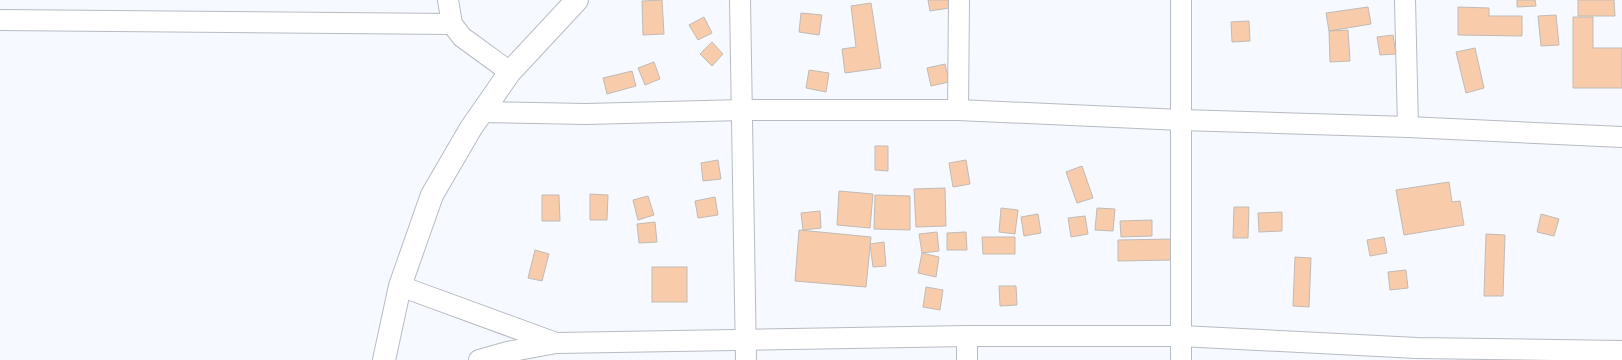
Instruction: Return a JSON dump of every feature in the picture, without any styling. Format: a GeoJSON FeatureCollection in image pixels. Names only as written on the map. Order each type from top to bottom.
{"type":"FeatureCollection","features":[{"type":"Feature","properties":{"kind":"main road"},"geometry":{"type":"LineString","coordinates":[[384,360],[400,286],[432,194],[482,112],[510,72],[577,0]]}},
{"type":"Feature","properties":{"kind":"street"},"geometry":{"type":"LineString","coordinates":[[448,0],[452,24],[462,37],[510,72]]}},
{"type":"Feature","properties":{"kind":"street"},"geometry":{"type":"LineString","coordinates":[[740,0],[747,338],[746,360]]}},
{"type":"Feature","properties":{"kind":"street"},"geometry":{"type":"LineString","coordinates":[[958,110],[959,0]]}},
{"type":"Feature","properties":{"kind":"street"},"geometry":{"type":"LineString","coordinates":[[1181,0],[1181,360]]}},
{"type":"Feature","properties":{"kind":"street"},"geometry":{"type":"LineString","coordinates":[[1405,0],[1408,127]]}},
{"type":"Feature","properties":{"kind":"street"},"geometry":{"type":"LineString","coordinates":[[0,20],[452,24]]}},
{"type":"Feature","properties":{"kind":"street"},"geometry":{"type":"LineString","coordinates":[[482,112],[586,114],[743,110],[958,110],[1181,120],[1408,127],[1622,137]]}},
{"type":"Feature","properties":{"kind":"street"},"geometry":{"type":"LineString","coordinates":[[400,286],[556,343]]}},
{"type":"Feature","properties":{"kind":"street"},"geometry":{"type":"LineString","coordinates":[[967,336],[967,360]]}},
{"type":"Feature","properties":{"kind":"street"},"geometry":{"type":"LineString","coordinates":[[479,360],[507,352],[556,343],[747,338],[967,336],[1181,336],[1417,354],[1622,351]]}},
{"type":"Feature","properties":{"kind":"building"},"geometry":{"type":"Polygon","coordinates":[[[662,0],[664,34],[643,35],[642,1],[662,0]]]}},
{"type":"Feature","properties":{"kind":"building"},"geometry":{"type":"Polygon","coordinates":[[[928,0],[948,0],[949,8],[930,11],[928,0]]]}},
{"type":"Feature","properties":{"kind":"building"},"geometry":{"type":"Polygon","coordinates":[[[1517,0],[1535,0],[1536,6],[1517,7],[1517,0]]]}},
{"type":"Feature","properties":{"kind":"building"},"geometry":{"type":"Polygon","coordinates":[[[1578,0],[1614,0],[1615,16],[1578,16],[1578,0]]]}},
{"type":"Feature","properties":{"kind":"building"},"geometry":{"type":"Polygon","coordinates":[[[871,3],[881,68],[845,73],[842,49],[856,47],[851,6],[871,3]]]}},
{"type":"Feature","properties":{"kind":"building"},"geometry":{"type":"Polygon","coordinates":[[[1368,7],[1371,24],[1329,31],[1326,13],[1368,7]]]}},
{"type":"Feature","properties":{"kind":"building"},"geometry":{"type":"Polygon","coordinates":[[[1458,7],[1489,8],[1489,16],[1522,16],[1522,36],[1458,35],[1458,7]]]}},
{"type":"Feature","properties":{"kind":"building"},"geometry":{"type":"Polygon","coordinates":[[[801,13],[822,15],[819,35],[799,32],[801,13]]]}},
{"type":"Feature","properties":{"kind":"building"},"geometry":{"type":"Polygon","coordinates":[[[1556,15],[1559,45],[1541,46],[1538,16],[1556,15]]]}},
{"type":"Feature","properties":{"kind":"building"},"geometry":{"type":"Polygon","coordinates":[[[704,17],[712,33],[698,40],[689,25],[704,17]]]}},
{"type":"Feature","properties":{"kind":"building"},"geometry":{"type":"Polygon","coordinates":[[[1573,17],[1593,17],[1593,48],[1622,48],[1622,88],[1573,88],[1573,17]]]}},
{"type":"Feature","properties":{"kind":"building"},"geometry":{"type":"Polygon","coordinates":[[[1249,21],[1250,41],[1232,42],[1231,22],[1249,21]]]}},
{"type":"Feature","properties":{"kind":"building"},"geometry":{"type":"Polygon","coordinates":[[[1348,30],[1350,61],[1330,62],[1329,31],[1348,30]]]}},
{"type":"Feature","properties":{"kind":"building"},"geometry":{"type":"Polygon","coordinates":[[[1393,35],[1396,54],[1380,55],[1377,37],[1393,35]]]}},
{"type":"Feature","properties":{"kind":"building"},"geometry":{"type":"Polygon","coordinates":[[[712,42],[723,54],[712,66],[700,54],[712,42]]]}},
{"type":"Feature","properties":{"kind":"building"},"geometry":{"type":"Polygon","coordinates":[[[1475,48],[1484,88],[1466,93],[1456,52],[1475,48]]]}},
{"type":"Feature","properties":{"kind":"building"},"geometry":{"type":"Polygon","coordinates":[[[654,62],[660,79],[645,85],[638,68],[654,62]]]}},
{"type":"Feature","properties":{"kind":"building"},"geometry":{"type":"Polygon","coordinates":[[[945,64],[949,82],[931,86],[927,68],[945,64]]]}},
{"type":"Feature","properties":{"kind":"building"},"geometry":{"type":"Polygon","coordinates":[[[809,70],[829,73],[826,92],[806,88],[809,70]]]}},
{"type":"Feature","properties":{"kind":"building"},"geometry":{"type":"Polygon","coordinates":[[[632,71],[636,86],[607,94],[603,78],[632,71]]]}},
{"type":"Feature","properties":{"kind":"building"},"geometry":{"type":"Polygon","coordinates":[[[875,146],[888,146],[888,171],[875,170],[875,146]]]}},
{"type":"Feature","properties":{"kind":"building"},"geometry":{"type":"Polygon","coordinates":[[[718,160],[721,179],[703,181],[701,163],[718,160]]]}},
{"type":"Feature","properties":{"kind":"building"},"geometry":{"type":"Polygon","coordinates":[[[966,160],[970,184],[953,187],[949,163],[966,160]]]}},
{"type":"Feature","properties":{"kind":"building"},"geometry":{"type":"Polygon","coordinates":[[[1082,166],[1093,198],[1077,203],[1066,172],[1082,166]]]}},
{"type":"Feature","properties":{"kind":"building"},"geometry":{"type":"Polygon","coordinates":[[[1449,182],[1452,202],[1460,201],[1464,225],[1404,235],[1396,190],[1449,182]]]}},
{"type":"Feature","properties":{"kind":"building"},"geometry":{"type":"Polygon","coordinates":[[[945,188],[946,226],[916,227],[914,189],[945,188]]]}},
{"type":"Feature","properties":{"kind":"building"},"geometry":{"type":"Polygon","coordinates":[[[839,191],[873,194],[870,228],[837,225],[839,191]]]}},
{"type":"Feature","properties":{"kind":"building"},"geometry":{"type":"Polygon","coordinates":[[[590,194],[608,195],[607,220],[590,220],[590,194]]]}},
{"type":"Feature","properties":{"kind":"building"},"geometry":{"type":"Polygon","coordinates":[[[542,195],[559,195],[560,221],[542,221],[542,195]]]}},
{"type":"Feature","properties":{"kind":"building"},"geometry":{"type":"Polygon","coordinates":[[[875,195],[910,196],[910,230],[874,229],[875,195]]]}},
{"type":"Feature","properties":{"kind":"building"},"geometry":{"type":"Polygon","coordinates":[[[648,196],[654,215],[638,220],[633,200],[648,196]]]}},
{"type":"Feature","properties":{"kind":"building"},"geometry":{"type":"Polygon","coordinates":[[[715,197],[718,215],[698,218],[695,201],[715,197]]]}},
{"type":"Feature","properties":{"kind":"building"},"geometry":{"type":"Polygon","coordinates":[[[1234,207],[1249,207],[1248,238],[1233,238],[1234,207]]]}},
{"type":"Feature","properties":{"kind":"building"},"geometry":{"type":"Polygon","coordinates":[[[1001,208],[1018,210],[1015,234],[999,232],[1001,208]]]}},
{"type":"Feature","properties":{"kind":"building"},"geometry":{"type":"Polygon","coordinates":[[[1097,208],[1115,209],[1113,231],[1095,230],[1097,208]]]}},
{"type":"Feature","properties":{"kind":"building"},"geometry":{"type":"Polygon","coordinates":[[[820,211],[821,228],[803,230],[801,213],[820,211]]]}},
{"type":"Feature","properties":{"kind":"building"},"geometry":{"type":"Polygon","coordinates":[[[1282,212],[1282,231],[1259,232],[1258,213],[1282,212]]]}},
{"type":"Feature","properties":{"kind":"building"},"geometry":{"type":"Polygon","coordinates":[[[1038,214],[1041,233],[1024,236],[1021,217],[1038,214]]]}},
{"type":"Feature","properties":{"kind":"building"},"geometry":{"type":"Polygon","coordinates":[[[1541,214],[1559,219],[1554,236],[1537,232],[1541,214]]]}},
{"type":"Feature","properties":{"kind":"building"},"geometry":{"type":"Polygon","coordinates":[[[1085,216],[1088,234],[1071,237],[1068,218],[1085,216]]]}},
{"type":"Feature","properties":{"kind":"building"},"geometry":{"type":"Polygon","coordinates":[[[1152,220],[1152,236],[1121,237],[1120,221],[1152,220]]]}},
{"type":"Feature","properties":{"kind":"building"},"geometry":{"type":"Polygon","coordinates":[[[655,222],[657,242],[639,243],[637,224],[655,222]]]}},
{"type":"Feature","properties":{"kind":"building"},"geometry":{"type":"Polygon","coordinates":[[[799,230],[871,237],[866,287],[795,281],[799,230]]]}},
{"type":"Feature","properties":{"kind":"building"},"geometry":{"type":"Polygon","coordinates":[[[937,232],[939,251],[922,253],[919,234],[937,232]]]}},
{"type":"Feature","properties":{"kind":"building"},"geometry":{"type":"Polygon","coordinates":[[[966,232],[967,250],[947,250],[947,233],[966,232]]]}},
{"type":"Feature","properties":{"kind":"building"},"geometry":{"type":"Polygon","coordinates":[[[1486,234],[1505,235],[1503,296],[1484,296],[1486,234]]]}},
{"type":"Feature","properties":{"kind":"building"},"geometry":{"type":"Polygon","coordinates":[[[982,237],[1015,237],[1015,254],[983,254],[982,237]]]}},
{"type":"Feature","properties":{"kind":"building"},"geometry":{"type":"Polygon","coordinates":[[[1384,237],[1387,253],[1370,256],[1367,240],[1384,237]]]}},
{"type":"Feature","properties":{"kind":"building"},"geometry":{"type":"Polygon","coordinates":[[[1173,239],[1173,260],[1118,261],[1118,240],[1173,239]]]}},
{"type":"Feature","properties":{"kind":"building"},"geometry":{"type":"Polygon","coordinates":[[[884,242],[886,266],[873,267],[870,244],[884,242]]]}},
{"type":"Feature","properties":{"kind":"building"},"geometry":{"type":"Polygon","coordinates":[[[535,250],[549,254],[542,281],[528,278],[535,250]]]}},
{"type":"Feature","properties":{"kind":"building"},"geometry":{"type":"Polygon","coordinates":[[[922,253],[939,257],[936,277],[918,273],[922,253]]]}},
{"type":"Feature","properties":{"kind":"building"},"geometry":{"type":"Polygon","coordinates":[[[1295,257],[1311,258],[1309,307],[1293,306],[1295,257]]]}},
{"type":"Feature","properties":{"kind":"building"},"geometry":{"type":"Polygon","coordinates":[[[652,267],[687,267],[687,302],[652,302],[652,267]]]}},
{"type":"Feature","properties":{"kind":"building"},"geometry":{"type":"Polygon","coordinates":[[[1406,270],[1408,288],[1390,290],[1388,272],[1406,270]]]}},
{"type":"Feature","properties":{"kind":"building"},"geometry":{"type":"Polygon","coordinates":[[[999,286],[1016,286],[1017,305],[1000,306],[999,286]]]}},
{"type":"Feature","properties":{"kind":"building"},"geometry":{"type":"Polygon","coordinates":[[[926,287],[943,290],[940,310],[923,307],[926,287]]]}}]}
